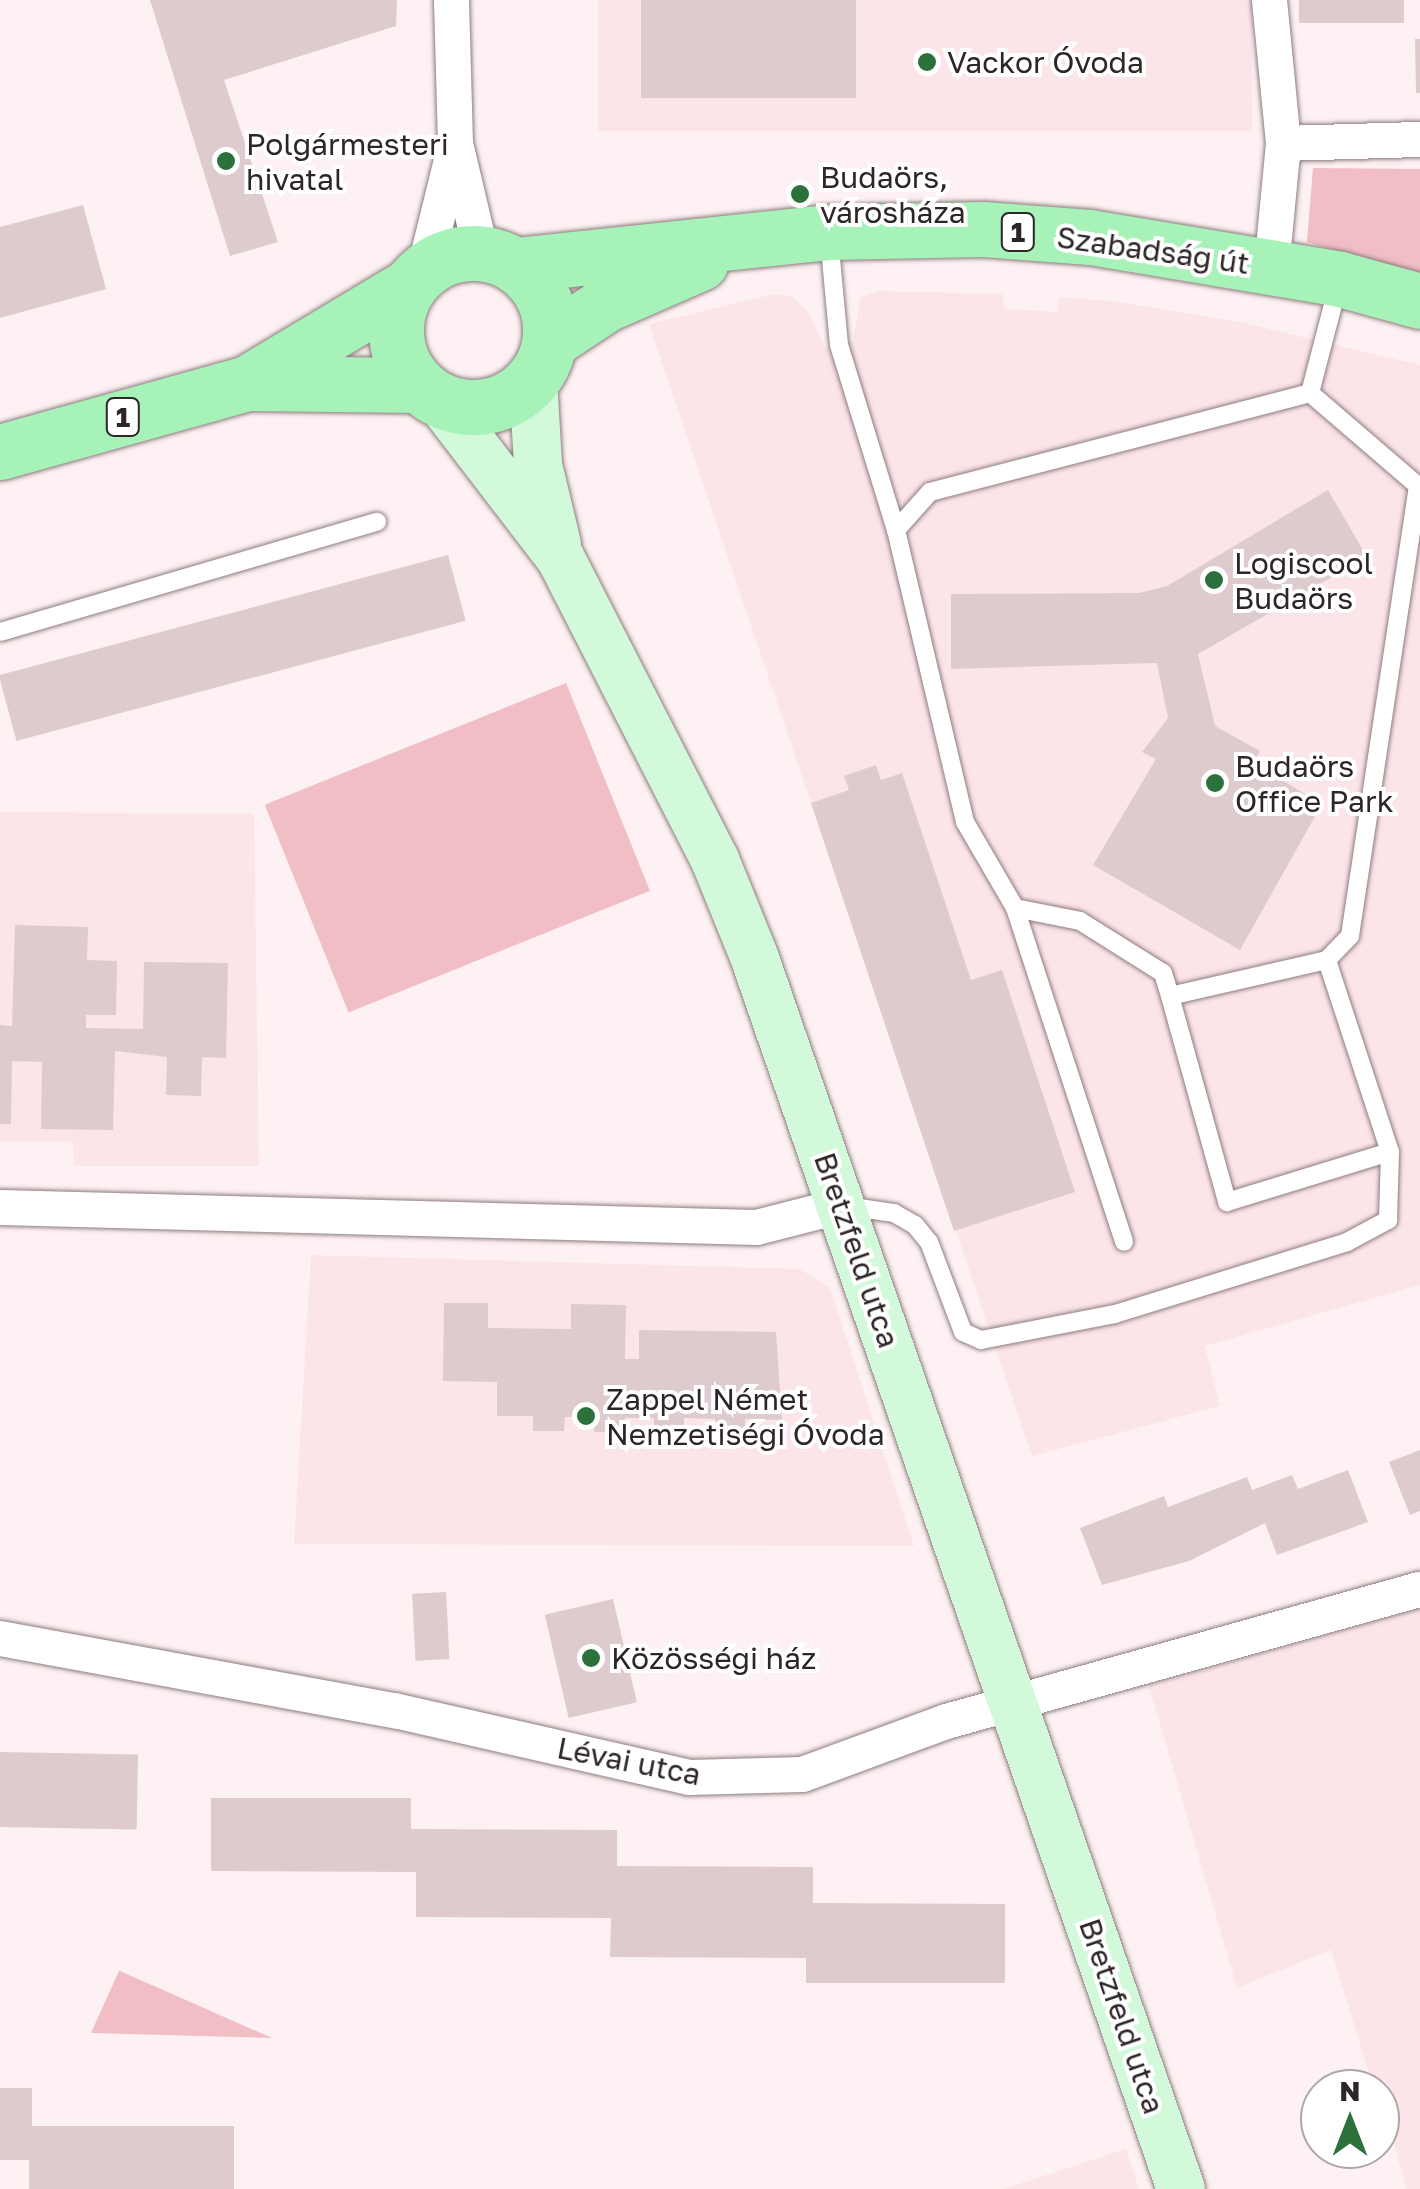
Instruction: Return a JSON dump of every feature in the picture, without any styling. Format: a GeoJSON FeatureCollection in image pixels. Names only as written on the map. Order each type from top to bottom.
{"type":"FeatureCollection","features":[{"type":"Feature","properties":{"kind":"main road","name":"Szabadság út"},"geometry":{"type":"LineString","coordinates":[[498,259],[829,232],[983,229],[1090,237],[1340,279],[1420,301]]}},
{"type":"Feature","properties":{"kind":"main road","name":"Szabadság út"},"geometry":{"type":"LineString","coordinates":[[541,361],[606,304],[764,240]]}},
{"type":"Feature","properties":{"kind":"main road","name":"1"},"geometry":{"type":"LineString","coordinates":[[0,452],[247,383],[416,278],[498,259]]}},
{"type":"Feature","properties":{"kind":"main road"},"geometry":{"type":"LineString","coordinates":[[498,259],[540,290],[541,361]]}},
{"type":"Feature","properties":{"kind":"main road"},"geometry":{"type":"LineString","coordinates":[[416,278],[396,338],[427,392]]}},
{"type":"Feature","properties":{"kind":"main road","name":"1"},"geometry":{"type":"LineString","coordinates":[[247,383],[427,392],[479,408],[517,394],[541,361]]}},
{"type":"Feature","properties":{"kind":"main road","name":"Bretzfeld utca"},"geometry":{"type":"LineString","coordinates":[[541,361],[538,465],[560,560]]}},
{"type":"Feature","properties":{"kind":"main road","name":"Bretzfeld utca"},"geometry":{"type":"LineString","coordinates":[[427,392],[560,560],[715,860],[842,1205],[1181,2189]]}},
{"type":"Feature","properties":{"kind":"street"},"geometry":{"type":"LineString","coordinates":[[416,278],[455,143],[451,0]]}},
{"type":"Feature","properties":{"kind":"street"},"geometry":{"type":"LineString","coordinates":[[1269,0],[1283,143],[1271,267]]}},
{"type":"Feature","properties":{"kind":"street"},"geometry":{"type":"LineString","coordinates":[[1283,143],[1420,139]]}},
{"type":"Feature","properties":{"kind":"street"},"geometry":{"type":"LineString","coordinates":[[455,143],[498,259]]}},
{"type":"Feature","properties":{"kind":"street"},"geometry":{"type":"LineString","coordinates":[[0,1207],[756,1228],[842,1205]]}},
{"type":"Feature","properties":{"kind":"street","name":"Lévai utca"},"geometry":{"type":"LineString","coordinates":[[0,1638],[394,1710],[688,1778],[802,1774],[946,1720],[1420,1589]]}},
{"type":"Feature","properties":{"kind":"lane"},"geometry":{"type":"LineString","coordinates":[[829,232],[840,345],[896,530],[965,822],[1015,908],[1124,1242]]}},
{"type":"Feature","properties":{"kind":"lane"},"geometry":{"type":"LineString","coordinates":[[1310,393],[1340,279]]}},
{"type":"Feature","properties":{"kind":"lane"},"geometry":{"type":"LineString","coordinates":[[896,530],[930,492],[1310,393]]}},
{"type":"Feature","properties":{"kind":"lane"},"geometry":{"type":"LineString","coordinates":[[1170,996],[1327,960],[1350,936],[1418,486],[1310,393]]}},
{"type":"Feature","properties":{"kind":"lane"},"geometry":{"type":"LineString","coordinates":[[0,632],[377,522]]}},
{"type":"Feature","properties":{"kind":"lane"},"geometry":{"type":"LineString","coordinates":[[1015,908],[1080,920],[1163,973],[1227,1202],[1390,1152]]}},
{"type":"Feature","properties":{"kind":"lane"},"geometry":{"type":"LineString","coordinates":[[842,1205],[894,1213],[915,1226],[930,1242],[963,1332],[981,1340],[1115,1314],[1347,1242],[1388,1220],[1390,1152],[1327,960]]}},
{"type":"Feature","properties":{"kind":"shaded area","name":"Vackor Óvoda"},"geometry":{"type":"Polygon","coordinates":[[[598,0],[1252,0],[1252,131],[598,131],[598,0]]]}},
{"type":"Feature","properties":{"kind":"shaded area"},"geometry":{"type":"Polygon","coordinates":[[[1313,168],[1420,169],[1420,276],[1307,242],[1313,168]]]}},
{"type":"Feature","properties":{"kind":"shaded area"},"geometry":{"type":"Polygon","coordinates":[[[879,291],[1002,294],[1005,309],[1058,312],[1059,297],[1112,301],[1240,322],[1420,365],[1420,1285],[1205,1346],[1220,1406],[1032,1456],[649,324],[775,294],[793,297],[808,312],[826,349],[853,341],[861,297],[879,291]]]}},
{"type":"Feature","properties":{"kind":"shaded area"},"geometry":{"type":"Polygon","coordinates":[[[566,683],[650,891],[349,1012],[265,805],[566,683]]]}},
{"type":"Feature","properties":{"kind":"shaded area"},"geometry":{"type":"Polygon","coordinates":[[[0,812],[254,814],[259,1166],[74,1166],[73,1142],[0,1141],[0,812]]]}},
{"type":"Feature","properties":{"kind":"shaded area","name":"Zappel Német Nemzetiségi Óvoda"},"geometry":{"type":"Polygon","coordinates":[[[311,1255],[800,1269],[830,1288],[914,1546],[294,1544],[311,1255]]]}},
{"type":"Feature","properties":{"kind":"shaded area"},"geometry":{"type":"Polygon","coordinates":[[[1420,1609],[1420,2189],[1406,2189],[1400,2166],[1400,2069],[1368,2069],[1331,1950],[1237,1988],[1149,1686],[1420,1609]]]}},
{"type":"Feature","properties":{"kind":"shaded area"},"geometry":{"type":"Polygon","coordinates":[[[120,1971],[272,2038],[91,2033],[120,1971]]]}},
{"type":"Feature","properties":{"kind":"shaded area"},"geometry":{"type":"Polygon","coordinates":[[[1126,2149],[1139,2189],[1003,2189],[1126,2149]]]}},
{"type":"Feature","properties":{"kind":"building","name":"Polgármesteri hivatal"},"geometry":{"type":"Polygon","coordinates":[[[150,0],[397,0],[396,26],[224,80],[278,242],[230,256],[150,0]]]}},
{"type":"Feature","properties":{"kind":"building"},"geometry":{"type":"Polygon","coordinates":[[[641,0],[856,0],[856,98],[641,98],[641,0]]]}},
{"type":"Feature","properties":{"kind":"building"},"geometry":{"type":"Polygon","coordinates":[[[1299,0],[1404,0],[1404,23],[1299,23],[1299,0]]]}},
{"type":"Feature","properties":{"kind":"building"},"geometry":{"type":"Polygon","coordinates":[[[1415,39],[1420,39],[1420,93],[1416,93],[1415,39]]]}},
{"type":"Feature","properties":{"kind":"building"},"geometry":{"type":"Polygon","coordinates":[[[83,205],[106,289],[0,318],[0,227],[83,205]]]}},
{"type":"Feature","properties":{"kind":"building"},"geometry":{"type":"Polygon","coordinates":[[[1328,490],[1367,557],[1198,654],[1215,726],[1260,751],[1253,763],[1322,804],[1240,950],[1093,865],[1156,759],[1142,752],[1168,718],[1157,663],[951,669],[951,594],[1139,593],[1167,586],[1328,490]]]}},
{"type":"Feature","properties":{"kind":"building"},"geometry":{"type":"Polygon","coordinates":[[[448,555],[466,621],[16,741],[0,675],[448,555]]]}},
{"type":"Feature","properties":{"kind":"building"},"geometry":{"type":"Polygon","coordinates":[[[876,765],[881,780],[902,773],[971,980],[1002,970],[1075,1192],[954,1231],[811,803],[849,790],[844,776],[876,765]]]}},
{"type":"Feature","properties":{"kind":"building"},"geometry":{"type":"Polygon","coordinates":[[[15,925],[88,927],[87,960],[117,961],[116,1015],[86,1015],[86,1028],[143,1029],[144,962],[228,963],[226,1058],[202,1057],[201,1096],[166,1095],[167,1057],[115,1051],[113,1130],[41,1129],[42,1062],[12,1061],[11,1124],[0,1124],[0,1025],[12,1026],[15,925]]]}},
{"type":"Feature","properties":{"kind":"building"},"geometry":{"type":"Polygon","coordinates":[[[444,1303],[488,1303],[488,1328],[571,1329],[571,1304],[626,1305],[625,1359],[639,1359],[639,1330],[776,1332],[782,1420],[745,1419],[745,1434],[715,1433],[715,1419],[684,1418],[684,1433],[654,1433],[654,1418],[625,1418],[625,1432],[594,1432],[594,1417],[565,1417],[564,1431],[533,1431],[533,1416],[497,1416],[497,1382],[443,1381],[444,1303]]]}},
{"type":"Feature","properties":{"kind":"building"},"geometry":{"type":"Polygon","coordinates":[[[1420,1450],[1420,1511],[1410,1515],[1389,1462],[1420,1450]]]}},
{"type":"Feature","properties":{"kind":"building"},"geometry":{"type":"Polygon","coordinates":[[[1348,1470],[1368,1522],[1277,1555],[1265,1523],[1189,1561],[1102,1585],[1080,1528],[1164,1496],[1168,1507],[1247,1477],[1252,1490],[1292,1475],[1298,1489],[1348,1470]]]}},
{"type":"Feature","properties":{"kind":"building"},"geometry":{"type":"Polygon","coordinates":[[[446,1592],[450,1659],[416,1661],[412,1594],[446,1592]]]}},
{"type":"Feature","properties":{"kind":"building","name":"Közösségi ház"},"geometry":{"type":"Polygon","coordinates":[[[613,1599],[637,1702],[569,1718],[545,1615],[613,1599]]]}},
{"type":"Feature","properties":{"kind":"building"},"geometry":{"type":"Polygon","coordinates":[[[0,1752],[138,1754],[137,1829],[0,1827],[0,1752]]]}},
{"type":"Feature","properties":{"kind":"building"},"geometry":{"type":"Polygon","coordinates":[[[211,1798],[411,1798],[411,1829],[617,1830],[617,1866],[813,1867],[813,1903],[1005,1904],[1005,1983],[806,1983],[806,1958],[610,1957],[611,1918],[416,1917],[416,1872],[211,1871],[211,1798]]]}},
{"type":"Feature","properties":{"kind":"building"},"geometry":{"type":"Polygon","coordinates":[[[0,2088],[32,2088],[32,2126],[234,2126],[234,2189],[29,2189],[29,2160],[0,2160],[0,2088]]]}},
{"type":"Feature","properties":{"kind":"place","name":"Vackor Óvoda"},"geometry":{"type":"Point","coordinates":[927,62]}},
{"type":"Feature","properties":{"kind":"place","name":"Polgármesteri hivatal"},"geometry":{"type":"Point","coordinates":[226,161]}},
{"type":"Feature","properties":{"kind":"place","name":"Budaörs, városháza"},"geometry":{"type":"Point","coordinates":[800,194]}},
{"type":"Feature","properties":{"kind":"place","name":"Logiscool Budaörs"},"geometry":{"type":"Point","coordinates":[1214,580]}},
{"type":"Feature","properties":{"kind":"place","name":"Budaörs Office Park"},"geometry":{"type":"Point","coordinates":[1215,783]}},
{"type":"Feature","properties":{"kind":"place","name":"Zappel Német Nemzetiségi Óvoda"},"geometry":{"type":"Point","coordinates":[586,1416]}},
{"type":"Feature","properties":{"kind":"place","name":"Közösségi ház"},"geometry":{"type":"Point","coordinates":[591,1658]}}]}
